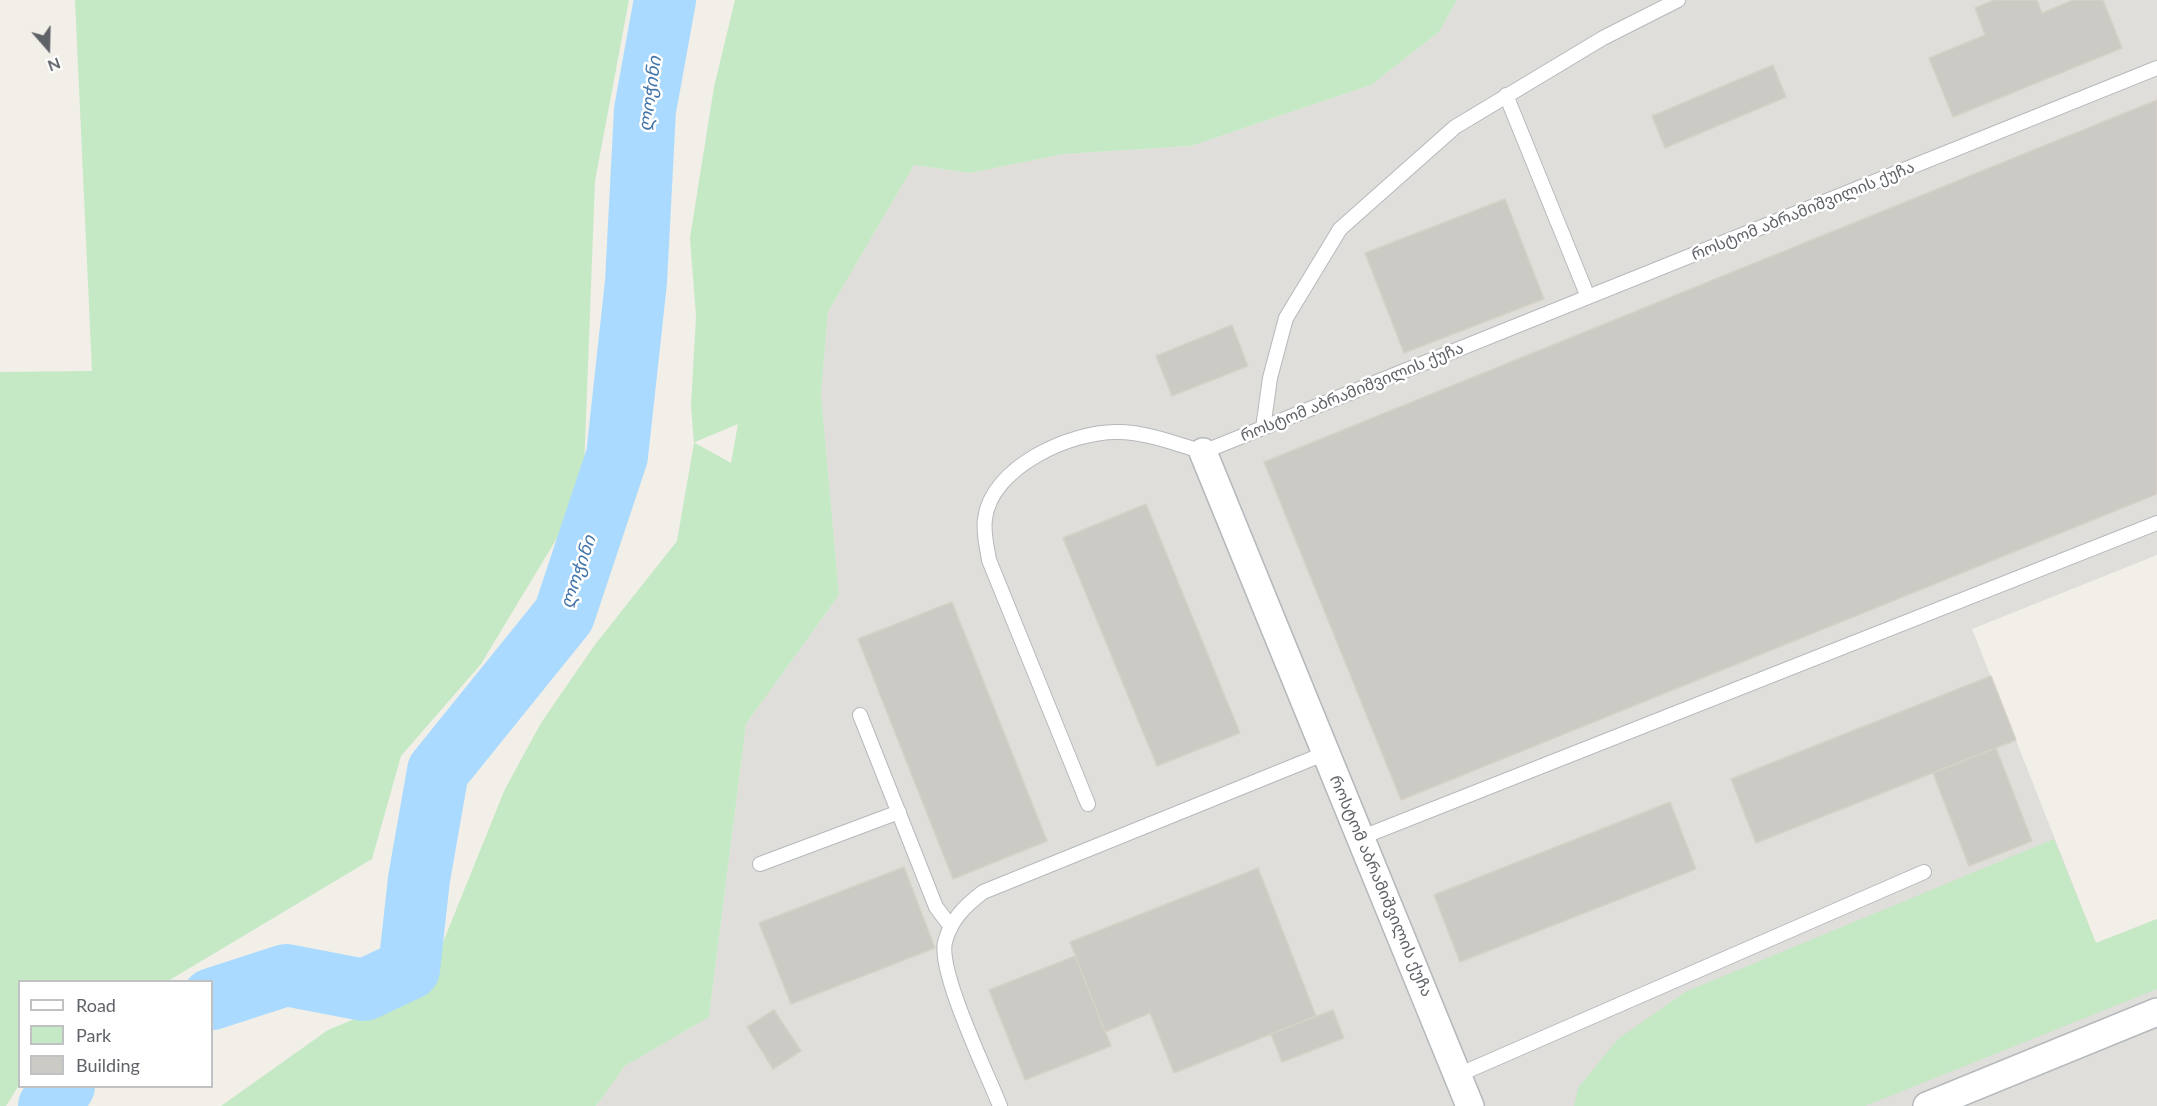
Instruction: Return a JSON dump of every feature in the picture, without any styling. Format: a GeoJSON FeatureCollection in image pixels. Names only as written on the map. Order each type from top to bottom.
{"type":"FeatureCollection","features":[{"type":"Feature","properties":{"kind":"street","name":"როსტომ აბრამიშვილის ქუჩა"},"geometry":{"type":"LineString","coordinates":[[1203,452],[1470,1106]]}},
{"type":"Feature","properties":{"kind":"street"},"geometry":{"type":"LineString","coordinates":[[1927,1106],[2157,1012]]}},
{"type":"Feature","properties":{"kind":"lane"},"geometry":{"type":"LineString","coordinates":[[1263,428],[1270,378],[1286,318],[1340,230],[1455,127],[1603,38],[1678,0]]}},
{"type":"Feature","properties":{"kind":"lane","name":"როსტომ აბრამიშვილის ქუჩა"},"geometry":{"type":"LineString","coordinates":[[1203,452],[2157,68]]}},
{"type":"Feature","properties":{"kind":"lane"},"geometry":{"type":"LineString","coordinates":[[1506,95],[1588,297]]}},
{"type":"Feature","properties":{"kind":"lane"},"geometry":{"type":"LineString","coordinates":[[1088,804],[989,560],[985,517],[998,487],[1013,470],[1072,439],[1118,432],[1173,442],[1203,452]]}},
{"type":"Feature","properties":{"kind":"lane"},"geometry":{"type":"LineString","coordinates":[[1360,838],[2157,524]]}},
{"type":"Feature","properties":{"kind":"lane"},"geometry":{"type":"LineString","coordinates":[[860,715],[936,907],[951,927]]}},
{"type":"Feature","properties":{"kind":"lane"},"geometry":{"type":"LineString","coordinates":[[1000,1106],[946,969],[945,944],[961,909],[983,892],[1326,753]]}},
{"type":"Feature","properties":{"kind":"lane"},"geometry":{"type":"LineString","coordinates":[[760,864],[899,812]]}},
{"type":"Feature","properties":{"kind":"lane"},"geometry":{"type":"LineString","coordinates":[[1458,1075],[1924,872]]}},
{"type":"Feature","properties":{"kind":"shaded area"},"geometry":{"type":"Polygon","coordinates":[[[1457,0],[2157,0],[2157,555],[1972,629],[2096,943],[2157,919],[2157,1106],[596,1106],[625,1066],[709,1017],[746,724],[839,595],[821,394],[828,312],[914,165],[970,173],[1064,154],[1191,146],[1371,85],[1439,32],[1457,0]]]}},
{"type":"Feature","properties":{"kind":"green space"},"geometry":{"type":"Polygon","coordinates":[[[75,0],[629,0],[595,181],[583,495],[481,664],[401,756],[372,859],[170,980],[18,980],[18,1087],[6,1106],[0,1106],[0,372],[92,371],[75,0]]]}},
{"type":"Feature","properties":{"kind":"green space"},"geometry":{"type":"Polygon","coordinates":[[[735,0],[1457,0],[1439,32],[1371,85],[1191,146],[1064,154],[970,173],[914,165],[828,312],[821,394],[839,595],[746,724],[709,1017],[625,1066],[596,1106],[221,1106],[328,1030],[396,1002],[431,972],[505,789],[541,723],[594,646],[677,541],[694,443],[691,406],[696,316],[690,238],[714,87],[735,0]],[[738,424],[695,442],[695,443],[731,463],[738,424]]]}},
{"type":"Feature","properties":{"kind":"green space"},"geometry":{"type":"Polygon","coordinates":[[[2054,839],[2096,943],[2157,919],[2157,989],[1865,1106],[1574,1106],[1578,1088],[1618,1039],[1685,992],[2054,839]]]}},
{"type":"Feature","properties":{"kind":"building"},"geometry":{"type":"Polygon","coordinates":[[[1994,0],[2037,0],[2042,13],[2073,0],[2103,0],[2122,48],[1953,117],[1929,58],[1985,35],[1975,8],[1994,0]]]}},
{"type":"Feature","properties":{"kind":"building"},"geometry":{"type":"Polygon","coordinates":[[[1773,65],[1786,97],[1665,148],[1652,116],[1773,65]]]}},
{"type":"Feature","properties":{"kind":"building"},"geometry":{"type":"Polygon","coordinates":[[[2157,100],[2157,494],[1401,800],[1264,462],[2157,100]]]}},
{"type":"Feature","properties":{"kind":"building"},"geometry":{"type":"Polygon","coordinates":[[[1505,199],[1544,299],[1404,353],[1365,253],[1505,199]]]}},
{"type":"Feature","properties":{"kind":"building"},"geometry":{"type":"Polygon","coordinates":[[[1232,325],[1248,366],[1172,396],[1156,356],[1232,325]]]}},
{"type":"Feature","properties":{"kind":"building"},"geometry":{"type":"Polygon","coordinates":[[[1146,504],[1240,733],[1157,766],[1063,538],[1146,504]]]}},
{"type":"Feature","properties":{"kind":"building"},"geometry":{"type":"Polygon","coordinates":[[[952,602],[1047,841],[953,879],[858,639],[952,602]]]}},
{"type":"Feature","properties":{"kind":"building"},"geometry":{"type":"Polygon","coordinates":[[[1991,676],[2016,740],[1756,843],[1731,779],[1991,676]]]}},
{"type":"Feature","properties":{"kind":"building"},"geometry":{"type":"Polygon","coordinates":[[[1996,748],[2032,841],[1969,866],[1933,773],[1996,748]]]}},
{"type":"Feature","properties":{"kind":"building"},"geometry":{"type":"Polygon","coordinates":[[[1670,802],[1696,869],[1460,962],[1434,895],[1670,802]]]}},
{"type":"Feature","properties":{"kind":"building"},"geometry":{"type":"Polygon","coordinates":[[[904,867],[935,948],[791,1004],[759,923],[904,867]]]}},
{"type":"Feature","properties":{"kind":"building"},"geometry":{"type":"Polygon","coordinates":[[[1258,868],[1316,1016],[1174,1073],[1150,1013],[1105,1032],[1070,942],[1258,868]]]}},
{"type":"Feature","properties":{"kind":"building"},"geometry":{"type":"Polygon","coordinates":[[[1075,956],[1111,1046],[1025,1080],[989,990],[1075,956]]]}},
{"type":"Feature","properties":{"kind":"building"},"geometry":{"type":"Polygon","coordinates":[[[774,1010],[801,1051],[773,1069],[747,1027],[774,1010]]]}},
{"type":"Feature","properties":{"kind":"building"},"geometry":{"type":"Polygon","coordinates":[[[1333,1010],[1344,1038],[1282,1062],[1271,1034],[1333,1010]]]}},
{"type":"Feature","properties":{"kind":"waterway","name":"ლოჭინი"},"geometry":{"type":"LineString","coordinates":[[213,999],[286,975],[364,990],[409,969],[419,879],[438,771],[564,615],[617,456],[636,282],[645,110],[665,0]]}},
{"type":"Feature","properties":{"kind":"waterway","name":"ლოჭინი"},"geometry":{"type":"LineString","coordinates":[[49,1106],[62,1088]]}}]}
